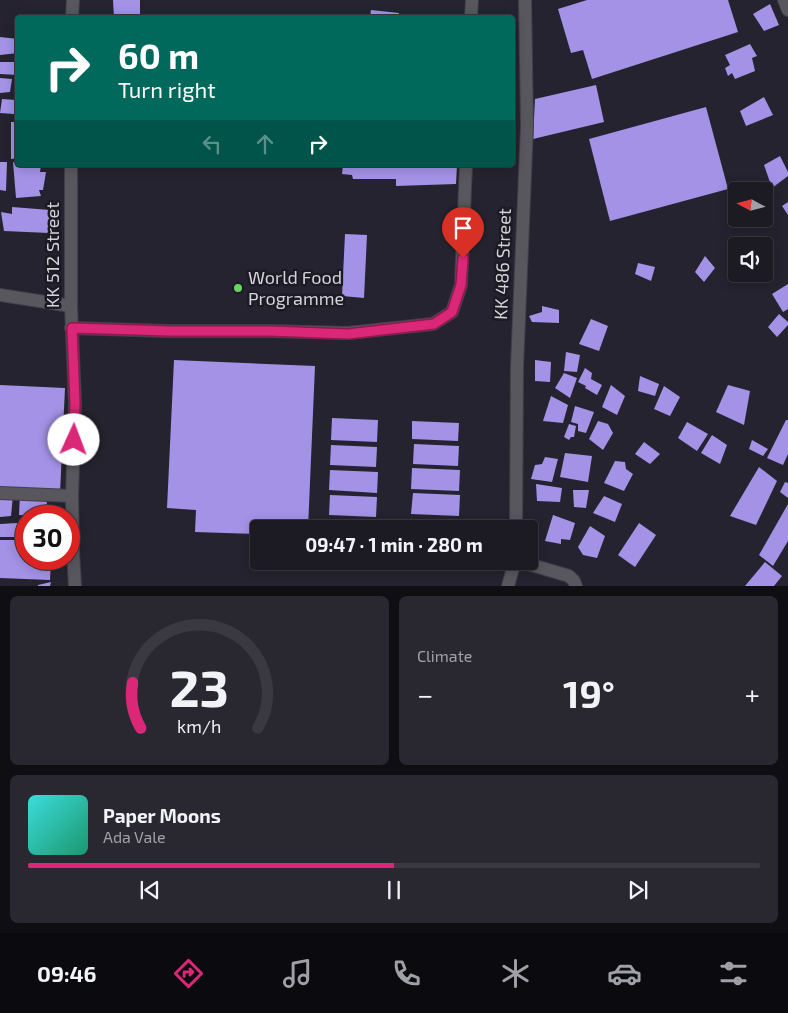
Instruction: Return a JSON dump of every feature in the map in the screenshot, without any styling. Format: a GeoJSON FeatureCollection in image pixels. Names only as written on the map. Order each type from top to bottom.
{"type":"FeatureCollection","features":[{"type":"Feature","properties":{"kind":"street"},"geometry":{"type":"LineString","coordinates":[[72,0],[72,15]]}},
{"type":"Feature","properties":{"kind":"street"},"geometry":{"type":"LineString","coordinates":[[471,15],[472,0]]}},
{"type":"Feature","properties":{"kind":"street","name":"KK 486 Street"},"geometry":{"type":"LineString","coordinates":[[516,520],[517,348],[527,126],[525,0]]}},
{"type":"Feature","properties":{"kind":"street"},"geometry":{"type":"LineString","coordinates":[[784,0],[788,10]]}},
{"type":"Feature","properties":{"kind":"street","name":"KK 512 Street"},"geometry":{"type":"LineString","coordinates":[[71,167],[71,306],[75,402],[72,496],[75,586]]}},
{"type":"Feature","properties":{"kind":"street"},"geometry":{"type":"LineString","coordinates":[[72,328],[348,334],[434,324],[452,312],[461,285],[466,167]]}},
{"type":"Feature","properties":{"kind":"street"},"geometry":{"type":"LineString","coordinates":[[0,295],[71,306]]}},
{"type":"Feature","properties":{"kind":"street"},"geometry":{"type":"LineString","coordinates":[[0,493],[72,496]]}},
{"type":"Feature","properties":{"kind":"street"},"geometry":{"type":"LineString","coordinates":[[538,567],[570,576],[576,586]]}},
{"type":"Feature","properties":{"kind":"street"},"geometry":{"type":"LineString","coordinates":[[508,586],[513,570]]}},
{"type":"Feature","properties":{"kind":"building"},"geometry":{"type":"Polygon","coordinates":[[[113,0],[140,0],[140,15],[114,15],[113,0]]]}},
{"type":"Feature","properties":{"kind":"building"},"geometry":{"type":"Polygon","coordinates":[[[587,0],[728,0],[738,32],[592,79],[583,50],[571,53],[558,9],[587,0]]]}},
{"type":"Feature","properties":{"kind":"building"},"geometry":{"type":"Polygon","coordinates":[[[770,4],[779,25],[764,31],[753,14],[770,4]]]}},
{"type":"Feature","properties":{"kind":"building"},"geometry":{"type":"Polygon","coordinates":[[[371,10],[399,13],[399,15],[370,15],[371,10]]]}},
{"type":"Feature","properties":{"kind":"building"},"geometry":{"type":"Polygon","coordinates":[[[0,37],[15,39],[15,53],[0,55],[0,37]]]}},
{"type":"Feature","properties":{"kind":"building"},"geometry":{"type":"Polygon","coordinates":[[[750,44],[757,56],[752,58],[755,71],[735,79],[732,73],[728,76],[725,68],[730,65],[725,55],[750,44]]]}},
{"type":"Feature","properties":{"kind":"building"},"geometry":{"type":"Polygon","coordinates":[[[0,62],[15,62],[15,75],[0,74],[0,62]]]}},
{"type":"Feature","properties":{"kind":"building"},"geometry":{"type":"Polygon","coordinates":[[[0,78],[12,79],[10,92],[0,93],[0,78]]]}},
{"type":"Feature","properties":{"kind":"building"},"geometry":{"type":"Polygon","coordinates":[[[596,85],[604,122],[533,139],[535,99],[596,85]]]}},
{"type":"Feature","properties":{"kind":"building"},"geometry":{"type":"Polygon","coordinates":[[[764,97],[773,115],[746,126],[740,111],[764,97]]]}},
{"type":"Feature","properties":{"kind":"building"},"geometry":{"type":"Polygon","coordinates":[[[2,99],[15,100],[14,114],[0,113],[2,99]]]}},
{"type":"Feature","properties":{"kind":"building"},"geometry":{"type":"Polygon","coordinates":[[[706,107],[728,189],[610,221],[589,139],[706,107]]]}},
{"type":"Feature","properties":{"kind":"building"},"geometry":{"type":"Polygon","coordinates":[[[11,122],[15,122],[15,158],[11,159],[11,122]]]}},
{"type":"Feature","properties":{"kind":"building"},"geometry":{"type":"Polygon","coordinates":[[[780,156],[788,176],[773,187],[773,182],[770,182],[764,165],[780,156]]]}},
{"type":"Feature","properties":{"kind":"building"},"geometry":{"type":"Polygon","coordinates":[[[0,162],[7,162],[6,191],[0,190],[0,162]]]}},
{"type":"Feature","properties":{"kind":"building"},"geometry":{"type":"Polygon","coordinates":[[[13,162],[15,162],[15,167],[41,167],[40,172],[46,172],[43,190],[39,190],[41,196],[16,198],[13,162]]]}},
{"type":"Feature","properties":{"kind":"building"},"geometry":{"type":"Polygon","coordinates":[[[343,167],[457,167],[456,184],[396,186],[396,179],[353,179],[352,175],[342,174],[343,167]]]}},
{"type":"Feature","properties":{"kind":"building"},"geometry":{"type":"Polygon","coordinates":[[[788,202],[788,215],[782,206],[788,202]]]}},
{"type":"Feature","properties":{"kind":"building"},"geometry":{"type":"Polygon","coordinates":[[[12,207],[50,210],[49,233],[4,231],[1,212],[12,214],[12,207]]]}},
{"type":"Feature","properties":{"kind":"building"},"geometry":{"type":"Polygon","coordinates":[[[345,234],[367,235],[364,298],[342,296],[345,234]]]}},
{"type":"Feature","properties":{"kind":"building"},"geometry":{"type":"Polygon","coordinates":[[[705,256],[715,268],[704,282],[695,272],[705,256]]]}},
{"type":"Feature","properties":{"kind":"building"},"geometry":{"type":"Polygon","coordinates":[[[638,263],[655,267],[651,281],[635,274],[638,263]]]}},
{"type":"Feature","properties":{"kind":"building"},"geometry":{"type":"Polygon","coordinates":[[[788,284],[788,309],[783,312],[772,294],[788,284]]]}},
{"type":"Feature","properties":{"kind":"building"},"geometry":{"type":"Polygon","coordinates":[[[542,306],[559,310],[559,323],[532,322],[529,316],[542,312],[542,306]]]}},
{"type":"Feature","properties":{"kind":"building"},"geometry":{"type":"Polygon","coordinates":[[[779,314],[788,322],[788,325],[777,337],[768,327],[779,314]]]}},
{"type":"Feature","properties":{"kind":"building"},"geometry":{"type":"Polygon","coordinates":[[[591,319],[608,326],[599,351],[579,344],[591,319]]]}},
{"type":"Feature","properties":{"kind":"building"},"geometry":{"type":"Polygon","coordinates":[[[566,352],[580,355],[577,372],[564,371],[566,352]]]}},
{"type":"Feature","properties":{"kind":"building"},"geometry":{"type":"Polygon","coordinates":[[[174,360],[315,366],[308,520],[250,520],[250,534],[195,532],[196,510],[167,508],[174,360]]]}},
{"type":"Feature","properties":{"kind":"building"},"geometry":{"type":"Polygon","coordinates":[[[535,360],[551,362],[550,382],[535,381],[535,360]]]}},
{"type":"Feature","properties":{"kind":"building"},"geometry":{"type":"Polygon","coordinates":[[[585,368],[592,373],[591,379],[602,385],[597,395],[578,382],[585,368]]]}},
{"type":"Feature","properties":{"kind":"building"},"geometry":{"type":"Polygon","coordinates":[[[564,373],[577,378],[570,398],[555,388],[564,373]]]}},
{"type":"Feature","properties":{"kind":"building"},"geometry":{"type":"Polygon","coordinates":[[[640,376],[659,384],[655,396],[638,391],[640,376]]]}},
{"type":"Feature","properties":{"kind":"building"},"geometry":{"type":"Polygon","coordinates":[[[0,385],[65,388],[60,493],[0,491],[0,385]]]}},
{"type":"Feature","properties":{"kind":"building"},"geometry":{"type":"Polygon","coordinates":[[[611,385],[625,396],[617,415],[602,407],[611,385]]]}},
{"type":"Feature","properties":{"kind":"building"},"geometry":{"type":"Polygon","coordinates":[[[728,385],[750,391],[744,425],[716,412],[728,385]]]}},
{"type":"Feature","properties":{"kind":"building"},"geometry":{"type":"Polygon","coordinates":[[[664,386],[680,397],[670,416],[654,409],[664,386]]]}},
{"type":"Feature","properties":{"kind":"building"},"geometry":{"type":"Polygon","coordinates":[[[551,396],[568,405],[563,423],[543,421],[551,396]]]}},
{"type":"Feature","properties":{"kind":"building"},"geometry":{"type":"Polygon","coordinates":[[[575,406],[594,412],[586,433],[578,431],[578,424],[571,422],[575,406]]]}},
{"type":"Feature","properties":{"kind":"building"},"geometry":{"type":"Polygon","coordinates":[[[332,418],[378,420],[377,442],[331,440],[332,418]]]}},
{"type":"Feature","properties":{"kind":"building"},"geometry":{"type":"Polygon","coordinates":[[[786,420],[788,420],[788,454],[783,465],[767,458],[786,420]]]}},
{"type":"Feature","properties":{"kind":"building"},"geometry":{"type":"Polygon","coordinates":[[[412,421],[459,423],[458,441],[412,439],[412,421]]]}},
{"type":"Feature","properties":{"kind":"building"},"geometry":{"type":"Polygon","coordinates":[[[598,421],[608,424],[613,433],[603,450],[589,439],[598,421]]]}},
{"type":"Feature","properties":{"kind":"building"},"geometry":{"type":"Polygon","coordinates":[[[687,422],[708,434],[697,451],[678,438],[687,422]]]}},
{"type":"Feature","properties":{"kind":"building"},"geometry":{"type":"Polygon","coordinates":[[[569,424],[576,426],[574,437],[571,437],[569,440],[564,437],[569,424]]]}},
{"type":"Feature","properties":{"kind":"building"},"geometry":{"type":"Polygon","coordinates":[[[712,435],[727,445],[720,464],[701,453],[712,435]]]}},
{"type":"Feature","properties":{"kind":"building"},"geometry":{"type":"Polygon","coordinates":[[[752,440],[768,449],[763,456],[749,449],[752,440]]]}},
{"type":"Feature","properties":{"kind":"building"},"geometry":{"type":"Polygon","coordinates":[[[644,442],[660,454],[650,464],[635,454],[644,442]]]}},
{"type":"Feature","properties":{"kind":"building"},"geometry":{"type":"Polygon","coordinates":[[[414,444],[459,446],[458,466],[413,464],[414,444]]]}},
{"type":"Feature","properties":{"kind":"building"},"geometry":{"type":"Polygon","coordinates":[[[331,445],[377,447],[376,467],[330,465],[331,445]]]}},
{"type":"Feature","properties":{"kind":"building"},"geometry":{"type":"Polygon","coordinates":[[[565,453],[592,456],[588,482],[560,477],[565,453]]]}},
{"type":"Feature","properties":{"kind":"building"},"geometry":{"type":"Polygon","coordinates":[[[545,457],[558,459],[552,482],[531,479],[535,465],[542,464],[545,457]]]}},
{"type":"Feature","properties":{"kind":"building"},"geometry":{"type":"Polygon","coordinates":[[[615,461],[625,462],[626,469],[633,474],[624,491],[604,483],[615,461]]]}},
{"type":"Feature","properties":{"kind":"building"},"geometry":{"type":"Polygon","coordinates":[[[759,467],[777,481],[756,525],[730,516],[759,467]]]}},
{"type":"Feature","properties":{"kind":"building"},"geometry":{"type":"Polygon","coordinates":[[[412,468],[460,470],[459,491],[411,489],[412,468]]]}},
{"type":"Feature","properties":{"kind":"building"},"geometry":{"type":"Polygon","coordinates":[[[330,470],[378,472],[377,493],[329,490],[330,470]]]}},
{"type":"Feature","properties":{"kind":"building"},"geometry":{"type":"Polygon","coordinates":[[[785,482],[788,483],[788,498],[780,492],[785,482]]]}},
{"type":"Feature","properties":{"kind":"building"},"geometry":{"type":"Polygon","coordinates":[[[536,484],[562,488],[560,502],[537,501],[536,484]]]}},
{"type":"Feature","properties":{"kind":"building"},"geometry":{"type":"Polygon","coordinates":[[[573,490],[589,490],[586,508],[574,507],[573,490]]]}},
{"type":"Feature","properties":{"kind":"building"},"geometry":{"type":"Polygon","coordinates":[[[413,493],[460,495],[459,516],[411,514],[413,493]]]}},
{"type":"Feature","properties":{"kind":"building"},"geometry":{"type":"Polygon","coordinates":[[[0,494],[13,495],[11,516],[0,517],[0,494]]]}},
{"type":"Feature","properties":{"kind":"building"},"geometry":{"type":"Polygon","coordinates":[[[20,495],[46,495],[47,505],[20,505],[20,495]]]}},
{"type":"Feature","properties":{"kind":"building"},"geometry":{"type":"Polygon","coordinates":[[[330,495],[377,497],[376,517],[329,515],[330,495]]]}},
{"type":"Feature","properties":{"kind":"building"},"geometry":{"type":"Polygon","coordinates":[[[604,496],[622,504],[615,522],[593,513],[604,496]]]}},
{"type":"Feature","properties":{"kind":"building"},"geometry":{"type":"Polygon","coordinates":[[[788,504],[788,541],[773,566],[759,555],[788,504]]]}},
{"type":"Feature","properties":{"kind":"building"},"geometry":{"type":"Polygon","coordinates":[[[553,515],[575,523],[570,540],[561,539],[561,544],[545,541],[553,515]]]}},
{"type":"Feature","properties":{"kind":"building"},"geometry":{"type":"Polygon","coordinates":[[[15,523],[15,537],[0,537],[0,524],[15,523]]]}},
{"type":"Feature","properties":{"kind":"building"},"geometry":{"type":"Polygon","coordinates":[[[639,523],[656,535],[635,567],[618,555],[639,523]]]}},
{"type":"Feature","properties":{"kind":"building"},"geometry":{"type":"Polygon","coordinates":[[[590,526],[605,536],[597,558],[583,555],[578,547],[590,526]]]}},
{"type":"Feature","properties":{"kind":"building"},"geometry":{"type":"Polygon","coordinates":[[[0,540],[15,540],[15,570],[50,570],[50,580],[0,578],[0,540]]]}},
{"type":"Feature","properties":{"kind":"building"},"geometry":{"type":"Polygon","coordinates":[[[765,562],[782,576],[774,586],[745,586],[765,562]]]}},
{"type":"Feature","properties":{"kind":"building"},"geometry":{"type":"Polygon","coordinates":[[[51,582],[50,586],[38,586],[38,585],[51,582]]]}},
{"type":"Feature","properties":{"kind":"place","name":"World Food Programme"},"geometry":{"type":"Point","coordinates":[238,288]}},
{"type":"Feature","properties":{"kind":"route"},"geometry":{"type":"LineString","coordinates":[[74,440],[75,402],[72,328],[348,334],[434,324],[452,312],[461,285],[463,258]]}}]}
